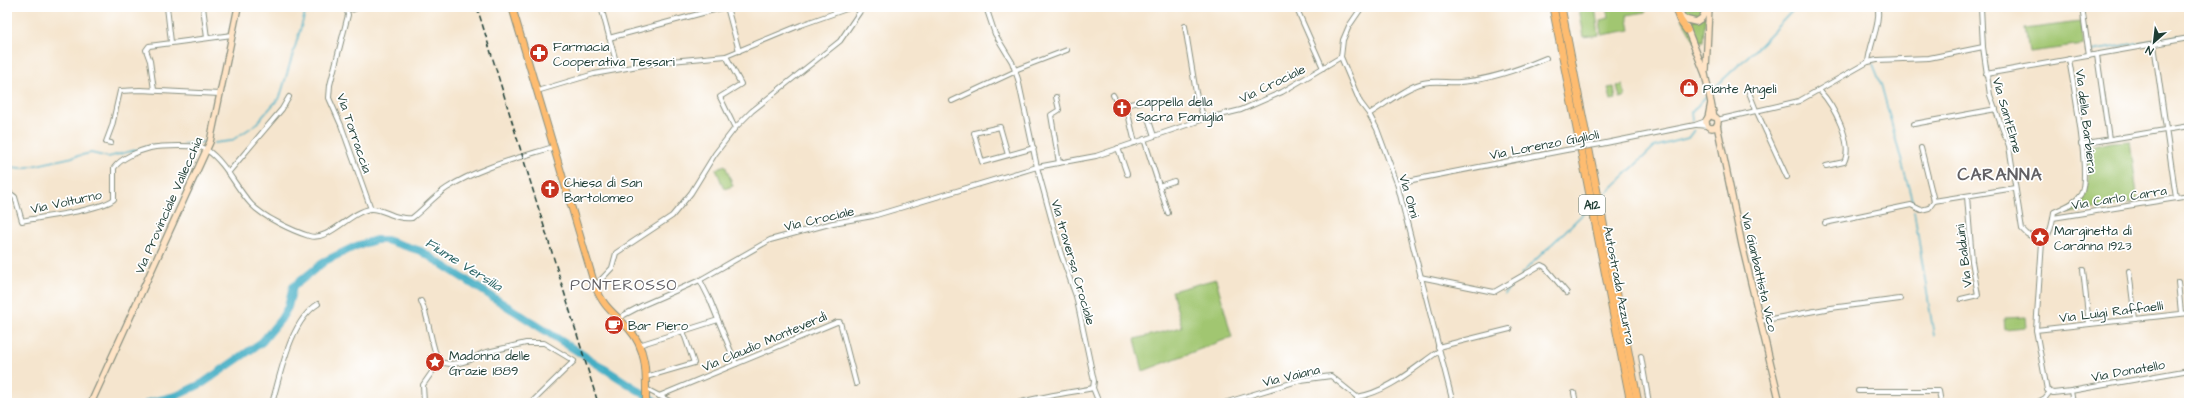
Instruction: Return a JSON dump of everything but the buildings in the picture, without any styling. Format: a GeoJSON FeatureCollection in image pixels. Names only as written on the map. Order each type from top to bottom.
{"type":"FeatureCollection","features":[{"type":"Feature","properties":{"kind":"highway","name":"Autostrada Azzurra"},"geometry":{"type":"LineString","coordinates":[[1553,7],[1631,403]]}},
{"type":"Feature","properties":{"kind":"highway","name":"Autostrada Azzurra"},"geometry":{"type":"LineString","coordinates":[[1561,7],[1638,403]]}},
{"type":"Feature","properties":{"kind":"highway"},"geometry":{"type":"LineString","coordinates":[[1676,7],[1680,20],[1687,30]]}},
{"type":"Feature","properties":{"kind":"main road","name":"Via Provinciale Vallecchia"},"geometry":{"type":"LineString","coordinates":[[91,403],[207,150],[238,7]]}},
{"type":"Feature","properties":{"kind":"main road"},"geometry":{"type":"LineString","coordinates":[[512,7],[595,286],[604,305],[629,329],[640,345],[645,360],[646,403]]}},
{"type":"Feature","properties":{"kind":"main road"},"geometry":{"type":"LineString","coordinates":[[1676,7],[1706,74]]}},
{"type":"Feature","properties":{"kind":"main road"},"geometry":{"type":"LineString","coordinates":[[1680,15],[1688,21],[1696,22],[1702,18],[1708,7]]}},
{"type":"Feature","properties":{"kind":"main road"},"geometry":{"type":"LineString","coordinates":[[1706,74],[1708,7]]}},
{"type":"Feature","properties":{"kind":"main road","name":"Via Gianbattista Vico"},"geometry":{"type":"LineString","coordinates":[[1706,74],[1712,103],[1712,122],[1721,145],[1760,322],[1780,403]]}},
{"type":"Feature","properties":{"kind":"street"},"geometry":{"type":"LineString","coordinates":[[168,7],[171,42]]}},
{"type":"Feature","properties":{"kind":"street"},"geometry":{"type":"LineString","coordinates":[[203,7],[207,38]]}},
{"type":"Feature","properties":{"kind":"street"},"geometry":{"type":"LineString","coordinates":[[347,7],[357,8]]}},
{"type":"Feature","properties":{"kind":"street","name":"Via Torraccia"},"geometry":{"type":"LineString","coordinates":[[347,7],[348,15],[330,85],[329,98],[371,209]]}},
{"type":"Feature","properties":{"kind":"street"},"geometry":{"type":"LineString","coordinates":[[601,7],[618,69]]}},
{"type":"Feature","properties":{"kind":"street"},"geometry":{"type":"LineString","coordinates":[[609,38],[726,7],[739,51]]}},
{"type":"Feature","properties":{"kind":"street"},"geometry":{"type":"LineString","coordinates":[[537,91],[594,74],[618,69],[726,56],[801,25],[852,7]]}},
{"type":"Feature","properties":{"kind":"street"},"geometry":{"type":"LineString","coordinates":[[595,286],[612,268],[616,253],[672,216],[678,210],[696,186],[714,154],[735,128],[752,112],[840,41],[863,7]]}},
{"type":"Feature","properties":{"kind":"street"},"geometry":{"type":"LineString","coordinates":[[986,7],[995,34],[1015,71],[1034,148],[1037,167]]}},
{"type":"Feature","properties":{"kind":"street","name":"Via Crociale"},"geometry":{"type":"LineString","coordinates":[[1296,7],[1323,68]]}},
{"type":"Feature","properties":{"kind":"street"},"geometry":{"type":"LineString","coordinates":[[1341,57],[1343,40],[1349,26],[1362,7]]}},
{"type":"Feature","properties":{"kind":"street"},"geometry":{"type":"LineString","coordinates":[[1868,62],[1870,45],[1879,18],[1878,7]]}},
{"type":"Feature","properties":{"kind":"street","name":"Via Sant'Elme"},"geometry":{"type":"LineString","coordinates":[[1981,7],[1986,74],[1990,95],[2009,146],[2022,229],[2027,234],[2042,242]]}},
{"type":"Feature","properties":{"kind":"street","name":"Via della Barbiera"},"geometry":{"type":"LineString","coordinates":[[2082,7],[2089,56]]}},
{"type":"Feature","properties":{"kind":"street"},"geometry":{"type":"LineString","coordinates":[[348,15],[357,8]]}},
{"type":"Feature","properties":{"kind":"street"},"geometry":{"type":"LineString","coordinates":[[1185,26],[1196,93],[1204,119]]}},
{"type":"Feature","properties":{"kind":"street"},"geometry":{"type":"LineString","coordinates":[[154,90],[147,48],[149,46],[232,35]]}},
{"type":"Feature","properties":{"kind":"street"},"geometry":{"type":"LineString","coordinates":[[1986,74],[2189,38]]}},
{"type":"Feature","properties":{"kind":"street"},"geometry":{"type":"LineString","coordinates":[[2154,44],[2176,198]]}},
{"type":"Feature","properties":{"kind":"street","name":"Via Lorenzo Giglioli"},"geometry":{"type":"LineString","coordinates":[[1397,183],[1712,122],[1756,110],[1798,101],[1820,91],[1868,62],[1883,59],[1929,58],[1983,47]]}},
{"type":"Feature","properties":{"kind":"street"},"geometry":{"type":"LineString","coordinates":[[952,101],[1015,71],[1067,50]]}},
{"type":"Feature","properties":{"kind":"street"},"geometry":{"type":"LineString","coordinates":[[2097,55],[2109,139]]}},
{"type":"Feature","properties":{"kind":"street"},"geometry":{"type":"LineString","coordinates":[[726,56],[741,84],[720,97],[735,128]]}},
{"type":"Feature","properties":{"kind":"street","name":"Via Crociale"},"geometry":{"type":"LineString","coordinates":[[619,320],[624,315],[643,305],[700,280],[770,240],[833,223],[873,216],[1037,167],[1096,156],[1204,119],[1241,110],[1264,101],[1341,57]]}},
{"type":"Feature","properties":{"kind":"street","name":"Via Olmi"},"geometry":{"type":"LineString","coordinates":[[1341,57],[1360,102],[1370,114],[1397,183],[1420,277],[1428,300],[1438,349],[1453,403]]}},
{"type":"Feature","properties":{"kind":"street"},"geometry":{"type":"LineString","coordinates":[[1370,114],[1411,88],[1423,83],[1461,82],[1484,78],[1522,68],[1546,58]]}},
{"type":"Feature","properties":{"kind":"street","name":"Via della Barbiera"},"geometry":{"type":"LineString","coordinates":[[2053,218],[2054,212],[2073,203],[2082,192],[2084,180],[2081,144],[2069,60]]}},
{"type":"Feature","properties":{"kind":"street"},"geometry":{"type":"LineString","coordinates":[[111,143],[108,144],[106,142],[112,126],[120,91],[154,90],[220,94]]}},
{"type":"Feature","properties":{"kind":"street"},"geometry":{"type":"LineString","coordinates":[[1748,90],[1787,177]]}},
{"type":"Feature","properties":{"kind":"street"},"geometry":{"type":"LineString","coordinates":[[1820,91],[1829,101],[1841,125],[1848,155],[1844,162],[1826,166]]}},
{"type":"Feature","properties":{"kind":"street"},"geometry":{"type":"LineString","coordinates":[[1113,95],[1118,104],[1123,103],[1126,105],[1139,102]]}},
{"type":"Feature","properties":{"kind":"street"},"geometry":{"type":"LineString","coordinates":[[228,173],[282,108],[289,97]]}},
{"type":"Feature","properties":{"kind":"street"},"geometry":{"type":"LineString","coordinates":[[1056,97],[1059,110],[1051,115],[1059,163]]}},
{"type":"Feature","properties":{"kind":"street"},"geometry":{"type":"LineString","coordinates":[[1126,105],[1134,143]]}},
{"type":"Feature","properties":{"kind":"street"},"geometry":{"type":"LineString","coordinates":[[1914,124],[1996,109]]}},
{"type":"Feature","properties":{"kind":"street"},"geometry":{"type":"LineString","coordinates":[[1147,115],[1154,136]]}},
{"type":"Feature","properties":{"kind":"street"},"geometry":{"type":"LineString","coordinates":[[2081,144],[2189,126]]}},
{"type":"Feature","properties":{"kind":"street"},"geometry":{"type":"LineString","coordinates":[[1008,155],[1000,127],[974,133],[981,162],[1008,155],[1034,148]]}},
{"type":"Feature","properties":{"kind":"street"},"geometry":{"type":"LineString","coordinates":[[1144,139],[1168,213]]}},
{"type":"Feature","properties":{"kind":"street","name":"Via Volturno"},"geometry":{"type":"LineString","coordinates":[[7,191],[15,197],[22,221],[89,208],[111,202],[114,199],[114,168],[125,158],[150,148],[198,147],[207,150]]}},
{"type":"Feature","properties":{"kind":"street"},"geometry":{"type":"LineString","coordinates":[[207,150],[228,173],[251,205],[290,228],[311,236],[324,235],[341,223],[371,209],[380,210],[397,219],[412,218],[439,194],[455,183],[503,163],[554,147]]}},
{"type":"Feature","properties":{"kind":"street"},"geometry":{"type":"LineString","coordinates":[[1118,148],[1127,174]]}},
{"type":"Feature","properties":{"kind":"street"},"geometry":{"type":"LineString","coordinates":[[1921,148],[1934,201]]}},
{"type":"Feature","properties":{"kind":"street","name":"Via traversa Crociale"},"geometry":{"type":"LineString","coordinates":[[1037,167],[1061,254],[1076,296],[1094,381],[1093,388]]}},
{"type":"Feature","properties":{"kind":"street"},"geometry":{"type":"LineString","coordinates":[[1159,186],[1174,181]]}},
{"type":"Feature","properties":{"kind":"street"},"geometry":{"type":"LineString","coordinates":[[1825,223],[1911,205],[1921,210],[1929,208],[1934,201],[2015,188]]}},
{"type":"Feature","properties":{"kind":"street","name":"Via Balduini"},"geometry":{"type":"LineString","coordinates":[[1961,299],[1978,295],[1972,261],[1967,196]]}},
{"type":"Feature","properties":{"kind":"street","name":"Via Carlo Carra"},"geometry":{"type":"LineString","coordinates":[[2053,218],[2189,196]]}},
{"type":"Feature","properties":{"kind":"street"},"geometry":{"type":"LineString","coordinates":[[2049,393],[2044,385],[2036,330],[2042,242],[2049,235],[2053,218]]}},
{"type":"Feature","properties":{"kind":"street"},"geometry":{"type":"LineString","coordinates":[[1420,277],[1494,292],[1541,265],[1546,267],[1567,292]]}},
{"type":"Feature","properties":{"kind":"street"},"geometry":{"type":"LineString","coordinates":[[2083,270],[2089,324]]}},
{"type":"Feature","properties":{"kind":"street"},"geometry":{"type":"LineString","coordinates":[[2129,270],[2135,319]]}},
{"type":"Feature","properties":{"kind":"street"},"geometry":{"type":"LineString","coordinates":[[700,280],[736,364]]}},
{"type":"Feature","properties":{"kind":"street"},"geometry":{"type":"LineString","coordinates":[[2178,282],[2181,313]]}},
{"type":"Feature","properties":{"kind":"street"},"geometry":{"type":"LineString","coordinates":[[1760,322],[1831,308],[1900,299]]}},
{"type":"Feature","properties":{"kind":"street"},"geometry":{"type":"LineString","coordinates":[[421,301],[425,310],[434,351],[439,362]]}},
{"type":"Feature","properties":{"kind":"street"},"geometry":{"type":"LineString","coordinates":[[272,403],[281,370],[300,323],[311,308],[318,304]]}},
{"type":"Feature","properties":{"kind":"street","name":"Via Luigi Raffaelli"},"geometry":{"type":"LineString","coordinates":[[2036,330],[2189,313]]}},
{"type":"Feature","properties":{"kind":"street"},"geometry":{"type":"LineString","coordinates":[[640,345],[718,320]]}},
{"type":"Feature","properties":{"kind":"street","name":"Via Claudio Monteverdi"},"geometry":{"type":"LineString","coordinates":[[659,396],[837,322],[840,322],[856,384]]}},
{"type":"Feature","properties":{"kind":"street"},"geometry":{"type":"LineString","coordinates":[[1357,403],[1357,397],[1372,393],[1388,385],[1438,349],[1510,329]]}},
{"type":"Feature","properties":{"kind":"street"},"geometry":{"type":"LineString","coordinates":[[646,377],[694,363],[683,331]]}},
{"type":"Feature","properties":{"kind":"street"},"geometry":{"type":"LineString","coordinates":[[439,362],[450,364],[459,363],[470,360],[483,353],[526,343],[544,343],[574,361],[531,403]]}},
{"type":"Feature","properties":{"kind":"street"},"geometry":{"type":"LineString","coordinates":[[1641,356],[1649,403]]}},
{"type":"Feature","properties":{"kind":"street"},"geometry":{"type":"LineString","coordinates":[[424,403],[423,385],[439,362]]}},
{"type":"Feature","properties":{"kind":"street","name":"Via Donatello"},"geometry":{"type":"LineString","coordinates":[[2071,391],[2189,370]]}},
{"type":"Feature","properties":{"kind":"street","name":"Via Vaiana"},"geometry":{"type":"LineString","coordinates":[[1224,403],[1301,380],[1322,377],[1334,378],[1357,397]]}},
{"type":"Feature","properties":{"kind":"street"},"geometry":{"type":"LineString","coordinates":[[1018,403],[1054,393],[1064,394],[1093,388],[1099,403]]}},
{"type":"Feature","properties":{"kind":"street"},"geometry":{"type":"LineString","coordinates":[[646,390],[674,403]]}},
{"type":"Feature","properties":{"kind":"street"},"geometry":{"type":"LineString","coordinates":[[1858,391],[1939,391],[1941,403]]}},
{"type":"Feature","properties":{"kind":"street"},"geometry":{"type":"LineString","coordinates":[[2049,393],[2071,391],[2073,403]]}},
{"type":"Feature","properties":{"kind":"street"},"geometry":{"type":"LineString","coordinates":[[1574,393],[1576,403]]}},
{"type":"Feature","properties":{"kind":"street"},"geometry":{"type":"LineString","coordinates":[[2036,403],[2046,398],[2049,393]]}},
{"type":"Feature","properties":{"kind":"green space"},"geometry":{"type":"Polygon","coordinates":[[[1595,7],[1599,35],[1584,37],[1579,8],[1595,7]]]}},
{"type":"Feature","properties":{"kind":"green space"},"geometry":{"type":"Polygon","coordinates":[[[1607,7],[1645,7],[1646,12],[1627,15],[1630,30],[1602,35],[1600,20],[1609,18],[1607,7]]]}},
{"type":"Feature","properties":{"kind":"green space"},"geometry":{"type":"Polygon","coordinates":[[[1680,7],[1704,7],[1701,16],[1696,20],[1685,16],[1680,7]]]}},
{"type":"Feature","properties":{"kind":"green space"},"geometry":{"type":"Polygon","coordinates":[[[1706,14],[1703,41],[1695,42],[1682,19],[1690,23],[1706,14]]]}},
{"type":"Feature","properties":{"kind":"green space"},"geometry":{"type":"Polygon","coordinates":[[[2080,22],[2084,45],[2029,52],[2025,29],[2080,22]]]}},
{"type":"Feature","properties":{"kind":"green space"},"geometry":{"type":"Polygon","coordinates":[[[1623,85],[1625,97],[1620,98],[1617,86],[1623,85]]]}},
{"type":"Feature","properties":{"kind":"green space"},"geometry":{"type":"Polygon","coordinates":[[[1614,87],[1616,99],[1611,100],[1608,88],[1614,87]]]}},
{"type":"Feature","properties":{"kind":"green space"},"geometry":{"type":"Polygon","coordinates":[[[2130,141],[2138,202],[2069,213],[2069,209],[2082,197],[2088,182],[2085,148],[2112,142],[2130,141]]]}},
{"type":"Feature","properties":{"kind":"green space"},"geometry":{"type":"Polygon","coordinates":[[[725,165],[733,186],[724,189],[716,169],[725,165]]]}},
{"type":"Feature","properties":{"kind":"green space"},"geometry":{"type":"Polygon","coordinates":[[[1216,279],[1232,337],[1143,371],[1135,339],[1182,327],[1172,291],[1216,279]]]}},
{"type":"Feature","properties":{"kind":"green space"},"geometry":{"type":"Polygon","coordinates":[[[2025,317],[2026,327],[2005,329],[2004,318],[2025,317]]]}},
{"type":"Feature","properties":{"kind":"waterway"},"geometry":{"type":"LineString","coordinates":[[214,143],[231,141],[255,125],[280,97],[307,7]]}},
{"type":"Feature","properties":{"kind":"waterway"},"geometry":{"type":"LineString","coordinates":[[1713,89],[1761,44],[1796,7]]}},
{"type":"Feature","properties":{"kind":"waterway"},"geometry":{"type":"LineString","coordinates":[[2092,51],[2189,34]]}},
{"type":"Feature","properties":{"kind":"waterway"},"geometry":{"type":"LineString","coordinates":[[1873,64],[1881,84],[1913,204]]}},
{"type":"Feature","properties":{"kind":"waterway"},"geometry":{"type":"LineString","coordinates":[[1693,121],[1692,112],[1707,95]]}},
{"type":"Feature","properties":{"kind":"waterway"},"geometry":{"type":"LineString","coordinates":[[1602,197],[1654,147],[1688,138],[1694,130]]}},
{"type":"Feature","properties":{"kind":"waterway"},"geometry":{"type":"LineString","coordinates":[[183,144],[206,142]]}},
{"type":"Feature","properties":{"kind":"waterway"},"geometry":{"type":"LineString","coordinates":[[7,167],[23,168],[91,153],[108,157],[155,145]]}},
{"type":"Feature","properties":{"kind":"waterway"},"geometry":{"type":"LineString","coordinates":[[1521,274],[1587,210]]}},
{"type":"Feature","properties":{"kind":"waterway"},"geometry":{"type":"LineString","coordinates":[[1914,211],[1934,336]]}},
{"type":"Feature","properties":{"kind":"waterway","name":"Fiume Versilia"},"geometry":{"type":"LineString","coordinates":[[148,403],[176,396],[203,383],[262,342],[281,319],[288,307],[293,287],[325,261],[356,246],[376,240],[386,240],[421,251],[658,403]]}},
{"type":"Feature","properties":{"kind":"waterway"},"geometry":{"type":"LineString","coordinates":[[1504,294],[1511,287]]}},
{"type":"Feature","properties":{"kind":"railway"},"geometry":{"type":"LineString","coordinates":[[477,7],[598,403]]}},
{"type":"Feature","properties":{"kind":"place","name":"Farmacia Cooperativa Tessari"},"geometry":{"type":"Point","coordinates":[539,53]}},
{"type":"Feature","properties":{"kind":"place","name":"Piante Angeli"},"geometry":{"type":"Point","coordinates":[1689,88]}},
{"type":"Feature","properties":{"kind":"place","name":"cappella della Sacra Famiglia"},"geometry":{"type":"Point","coordinates":[1122,108]}},
{"type":"Feature","properties":{"kind":"place","name":"Chiesa di San Bartolomeo"},"geometry":{"type":"Point","coordinates":[550,189]}},
{"type":"Feature","properties":{"kind":"place","name":"Marginetta di Caranna 1923"},"geometry":{"type":"Point","coordinates":[2040,237]}},
{"type":"Feature","properties":{"kind":"place","name":"Bar Piero"},"geometry":{"type":"Point","coordinates":[614,325]}},
{"type":"Feature","properties":{"kind":"place","name":"Madonna delle Grazie 1889"},"geometry":{"type":"Point","coordinates":[435,362]}},
{"type":"Feature","properties":{"kind":"district","name":"CARANNA"},"geometry":{"type":"Point","coordinates":[2000,174]}},
{"type":"Feature","properties":{"kind":"district","name":"PONTEROSSO"},"geometry":{"type":"Point","coordinates":[624,285]}}]}
